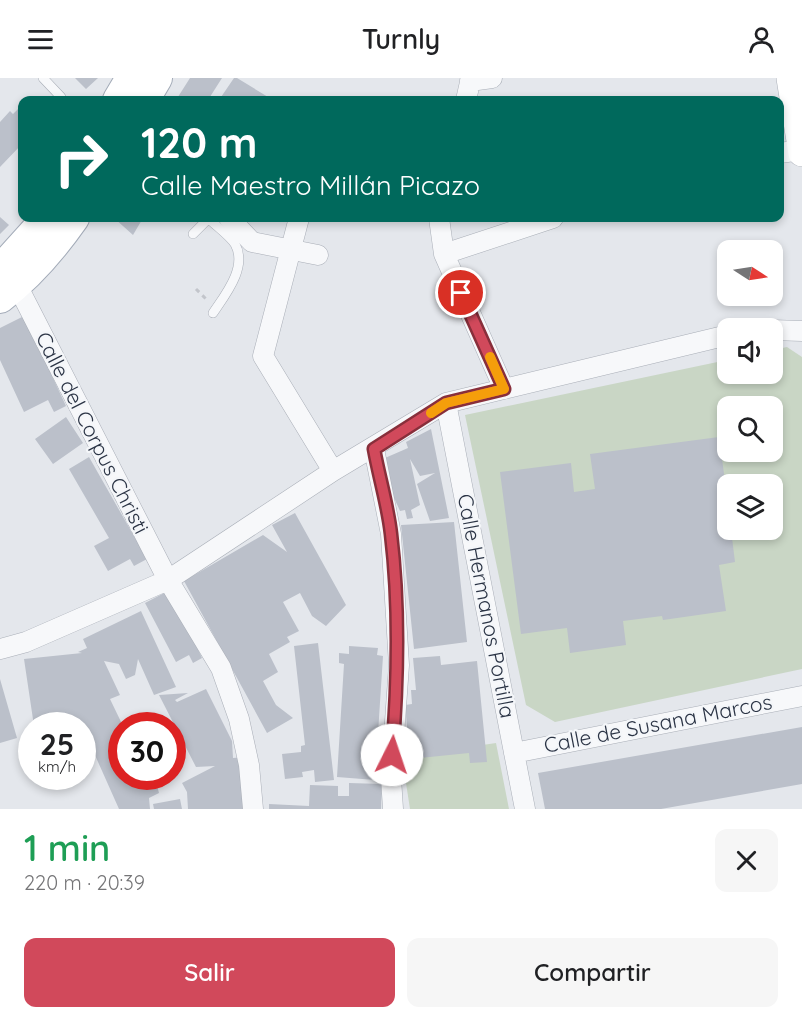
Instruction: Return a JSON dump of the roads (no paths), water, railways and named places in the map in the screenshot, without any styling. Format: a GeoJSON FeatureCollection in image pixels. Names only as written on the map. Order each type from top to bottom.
{"type":"FeatureCollection","features":[{"type":"Feature","properties":{"kind":"main road"},"geometry":{"type":"LineString","coordinates":[[121,96],[132,78]]}},
{"type":"Feature","properties":{"kind":"main road"},"geometry":{"type":"LineString","coordinates":[[146,96],[157,78]]}},
{"type":"Feature","properties":{"kind":"main road"},"geometry":{"type":"LineString","coordinates":[[789,78],[802,151]]}},
{"type":"Feature","properties":{"kind":"main road"},"geometry":{"type":"LineString","coordinates":[[6,284],[45,222]]}},
{"type":"Feature","properties":{"kind":"main road"},"geometry":{"type":"LineString","coordinates":[[6,284],[59,239],[71,222]]}},
{"type":"Feature","properties":{"kind":"street"},"geometry":{"type":"LineString","coordinates":[[467,96],[471,80],[492,78]]}},
{"type":"Feature","properties":{"kind":"street"},"geometry":{"type":"LineString","coordinates":[[784,153],[802,151]]}},
{"type":"Feature","properties":{"kind":"street"},"geometry":{"type":"LineString","coordinates":[[233,222],[252,242],[318,255]]}},
{"type":"Feature","properties":{"kind":"street"},"geometry":{"type":"LineString","coordinates":[[298,222],[263,356],[333,471]]}},
{"type":"Feature","properties":{"kind":"street"},"geometry":{"type":"LineString","coordinates":[[440,222],[444,254],[504,389]]}},
{"type":"Feature","properties":{"kind":"street"},"geometry":{"type":"LineString","coordinates":[[444,254],[541,222]]}},
{"type":"Feature","properties":{"kind":"street","name":"Calle del Corpus Christi"},"geometry":{"type":"LineString","coordinates":[[6,284],[228,685],[239,719],[249,765],[253,809]]}},
{"type":"Feature","properties":{"kind":"street"},"geometry":{"type":"LineString","coordinates":[[783,330],[802,331]]}},
{"type":"Feature","properties":{"kind":"street"},"geometry":{"type":"LineString","coordinates":[[0,649],[26,642],[168,580],[333,471],[374,449],[446,403],[717,338]]}},
{"type":"Feature","properties":{"kind":"street","name":"Calle Hermanos Portilla"},"geometry":{"type":"LineString","coordinates":[[446,403],[525,809]]}},
{"type":"Feature","properties":{"kind":"street"},"geometry":{"type":"LineString","coordinates":[[374,449],[391,534],[398,653],[391,778],[393,809]]}},
{"type":"Feature","properties":{"kind":"street","name":"Calle de Susana Marcos"},"geometry":{"type":"LineString","coordinates":[[514,753],[802,696]]}},
{"type":"Feature","properties":{"kind":"lane"},"geometry":{"type":"LineString","coordinates":[[43,78],[61,96]]}},
{"type":"Feature","properties":{"kind":"lane"},"geometry":{"type":"LineString","coordinates":[[193,234],[204,222]]}},
{"type":"Feature","properties":{"kind":"lane"},"geometry":{"type":"LineString","coordinates":[[212,222],[236,245],[238,259],[229,291],[213,309]]}}]}
